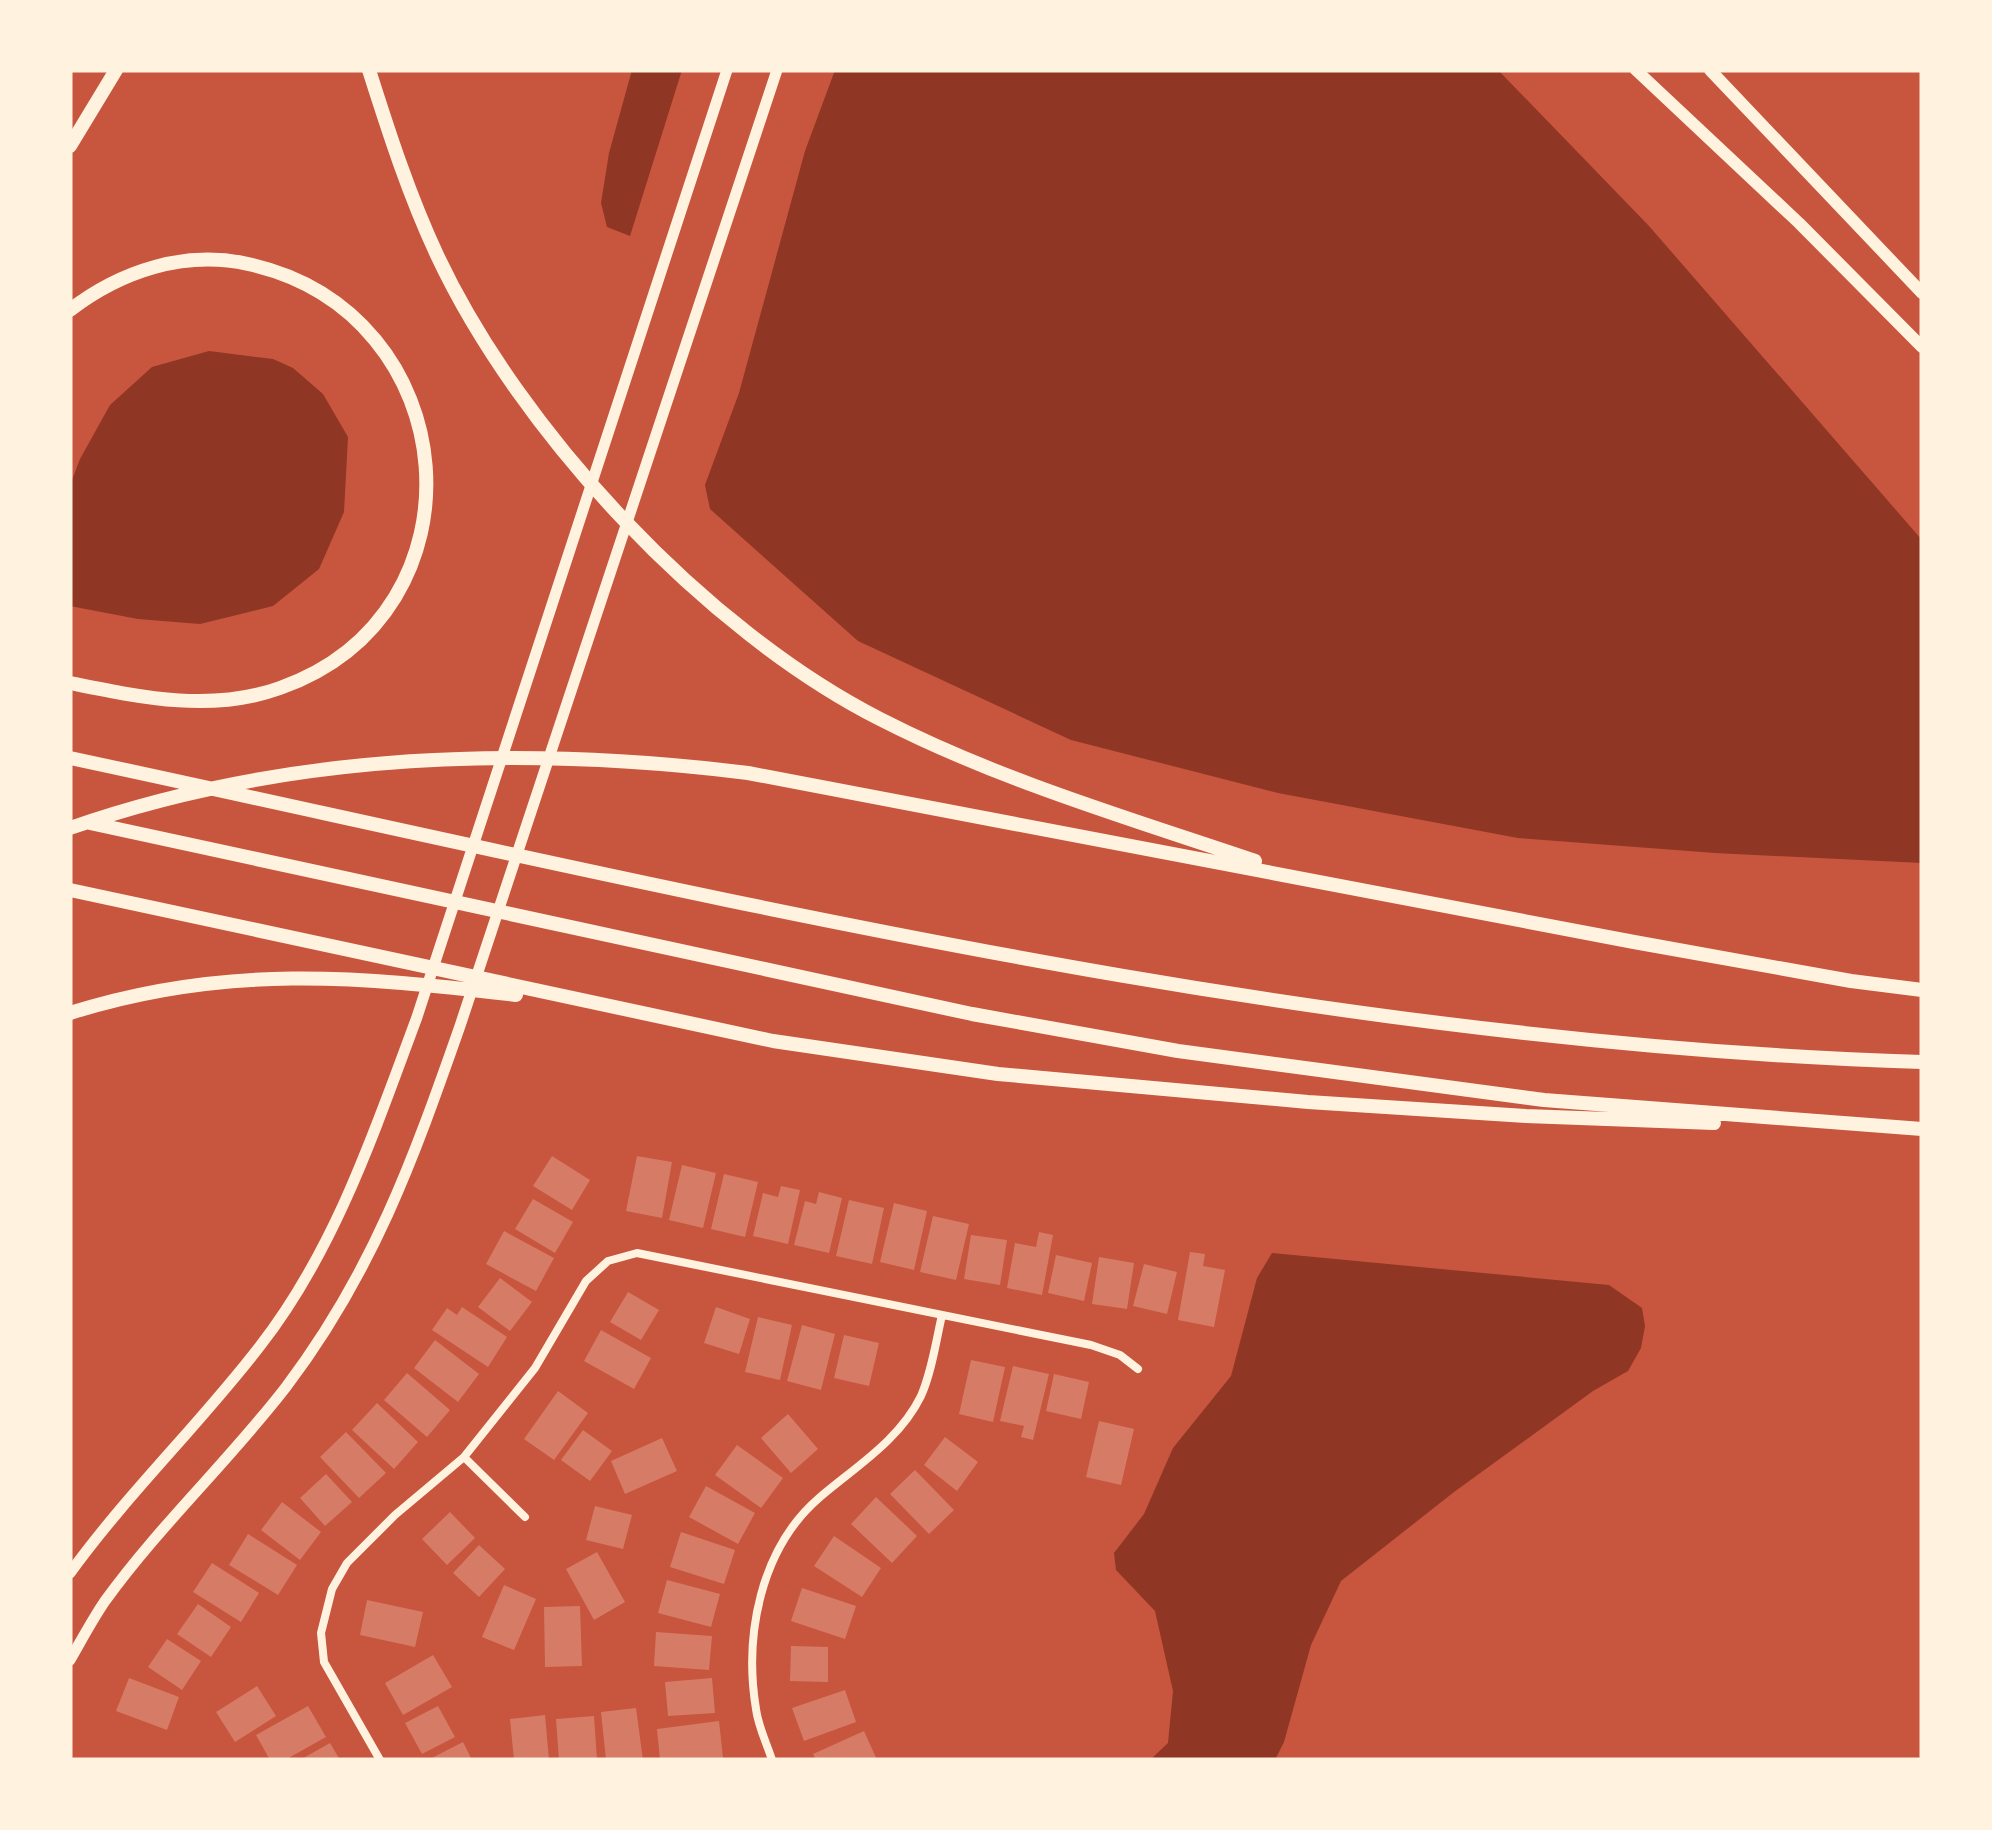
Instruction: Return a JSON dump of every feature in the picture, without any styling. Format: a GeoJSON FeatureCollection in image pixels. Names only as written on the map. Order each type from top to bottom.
{"type":"FeatureCollection","features":[{"type":"Feature","properties":{"kind":"highway"},"geometry":{"type":"LineString","coordinates":[[70,146],[116,70]]}},
{"type":"Feature","properties":{"kind":"highway"},"geometry":{"type":"LineString","coordinates":[[370,70],[398,160],[438,256],[508,377],[570,458],[649,546],[764,646],[876,718],[981,767],[1257,862],[1390,895]]}},
{"type":"Feature","properties":{"kind":"highway"},"geometry":{"type":"LineString","coordinates":[[70,310],[127,275],[196,259],[233,261],[300,280],[362,324],[389,356],[410,395],[424,440],[427,484],[422,529],[408,574],[386,611],[321,672],[277,690],[238,699],[181,702],[70,683]]}},
{"type":"Feature","properties":{"kind":"highway"},"geometry":{"type":"LineString","coordinates":[[70,828],[138,804],[333,766],[460,757],[643,760],[748,773],[1833,978],[1922,990]]}},
{"type":"Feature","properties":{"kind":"highway"},"geometry":{"type":"LineString","coordinates":[[70,758],[961,948],[1188,988],[1376,1016],[1552,1036],[1922,1062]]}},
{"type":"Feature","properties":{"kind":"highway"},"geometry":{"type":"LineString","coordinates":[[70,818],[972,1014],[1178,1051],[1544,1100],[1922,1130]]}},
{"type":"Feature","properties":{"kind":"highway"},"geometry":{"type":"LineString","coordinates":[[70,890],[596,1006],[773,1041],[998,1074],[1308,1102],[1526,1116],[1922,1130]]}},
{"type":"Feature","properties":{"kind":"highway"},"geometry":{"type":"LineString","coordinates":[[70,1013],[166,988],[242,979],[318,977],[385,979],[596,1006]]}},
{"type":"Feature","properties":{"kind":"main road"},"geometry":{"type":"LineString","coordinates":[[70,1574],[104,1526],[262,1344],[323,1247],[368,1147],[417,1018],[727,70]]}},
{"type":"Feature","properties":{"kind":"main road"},"geometry":{"type":"LineString","coordinates":[[70,1660],[104,1602],[284,1389],[330,1324],[375,1247],[413,1160],[460,1026],[777,70]]}},
{"type":"Feature","properties":{"kind":"main road"},"geometry":{"type":"LineString","coordinates":[[1636,70],[1799,223],[1922,347]]}},
{"type":"Feature","properties":{"kind":"main road"},"geometry":{"type":"LineString","coordinates":[[1710,70],[1922,294]]}},
{"type":"Feature","properties":{"kind":"street"},"geometry":{"type":"LineString","coordinates":[[380,1760],[324,1662],[321,1633],[332,1589],[347,1563],[395,1515],[464,1457],[534,1368],[586,1281],[608,1260],[637,1253],[1091,1345],[1120,1356],[1138,1369]]}},
{"type":"Feature","properties":{"kind":"street"},"geometry":{"type":"LineString","coordinates":[[772,1760],[756,1713],[750,1654],[760,1595],[781,1545],[815,1502],[892,1438],[920,1397],[942,1315]]}},
{"type":"Feature","properties":{"kind":"street"},"geometry":{"type":"LineString","coordinates":[[464,1457],[525,1517]]}},
{"type":"Feature","properties":{"kind":"shaded area"},"geometry":{"type":"Polygon","coordinates":[[[632,70],[682,70],[630,236],[607,227],[601,203],[609,153],[632,70]]]}},
{"type":"Feature","properties":{"kind":"shaded area"},"geometry":{"type":"Polygon","coordinates":[[[835,70],[1498,70],[1649,226],[1922,540],[1922,863],[1518,838],[1278,793],[1071,740],[858,641],[710,509],[705,485],[739,393],[805,151],[835,70]]]}},
{"type":"Feature","properties":{"kind":"shaded area"},"geometry":{"type":"Polygon","coordinates":[[[209,351],[273,359],[293,368],[323,394],[348,437],[344,512],[319,569],[273,606],[200,624],[138,619],[70,606],[70,485],[80,459],[110,405],[152,367],[209,351]]]}},
{"type":"Feature","properties":{"kind":"shaded area"},"geometry":{"type":"Polygon","coordinates":[[[1272,1253],[1609,1285],[1642,1308],[1645,1326],[1641,1348],[1628,1371],[1593,1391],[1454,1492],[1341,1581],[1311,1645],[1284,1742],[1275,1760],[1150,1760],[1168,1743],[1173,1691],[1155,1611],[1116,1570],[1114,1553],[1144,1514],[1173,1448],[1231,1376],[1257,1278],[1272,1253]]]}},
{"type":"Feature","properties":{"kind":"building"},"geometry":{"type":"Polygon","coordinates":[[[552,1156],[590,1180],[572,1210],[533,1186],[552,1156]]]}},
{"type":"Feature","properties":{"kind":"building"},"geometry":{"type":"Polygon","coordinates":[[[637,1156],[672,1162],[662,1218],[626,1211],[637,1156]]]}},
{"type":"Feature","properties":{"kind":"building"},"geometry":{"type":"Polygon","coordinates":[[[682,1165],[716,1173],[703,1228],[669,1220],[682,1165]]]}},
{"type":"Feature","properties":{"kind":"building"},"geometry":{"type":"Polygon","coordinates":[[[724,1174],[758,1182],[745,1237],[711,1229],[724,1174]]]}},
{"type":"Feature","properties":{"kind":"building"},"geometry":{"type":"Polygon","coordinates":[[[781,1186],[800,1190],[788,1244],[753,1236],[763,1193],[778,1197],[781,1186]]]}},
{"type":"Feature","properties":{"kind":"building"},"geometry":{"type":"Polygon","coordinates":[[[819,1192],[842,1198],[829,1253],[794,1245],[805,1201],[816,1204],[819,1192]]]}},
{"type":"Feature","properties":{"kind":"building"},"geometry":{"type":"Polygon","coordinates":[[[533,1199],[573,1222],[555,1253],[515,1229],[533,1199]]]}},
{"type":"Feature","properties":{"kind":"building"},"geometry":{"type":"Polygon","coordinates":[[[849,1200],[884,1208],[872,1264],[836,1256],[849,1200]]]}},
{"type":"Feature","properties":{"kind":"building"},"geometry":{"type":"Polygon","coordinates":[[[894,1203],[927,1211],[914,1270],[880,1262],[894,1203]]]}},
{"type":"Feature","properties":{"kind":"building"},"geometry":{"type":"Polygon","coordinates":[[[933,1216],[969,1224],[956,1280],[920,1272],[933,1216]]]}},
{"type":"Feature","properties":{"kind":"building"},"geometry":{"type":"Polygon","coordinates":[[[504,1231],[554,1258],[536,1291],[486,1264],[504,1231]]]}},
{"type":"Feature","properties":{"kind":"building"},"geometry":{"type":"Polygon","coordinates":[[[1039,1232],[1053,1235],[1042,1295],[1007,1288],[1015,1243],[1036,1247],[1039,1232]]]}},
{"type":"Feature","properties":{"kind":"building"},"geometry":{"type":"Polygon","coordinates":[[[971,1235],[1007,1240],[1000,1285],[964,1279],[971,1235]]]}},
{"type":"Feature","properties":{"kind":"building"},"geometry":{"type":"Polygon","coordinates":[[[1190,1252],[1205,1254],[1203,1266],[1225,1270],[1214,1327],[1178,1320],[1190,1252]]]}},
{"type":"Feature","properties":{"kind":"building"},"geometry":{"type":"Polygon","coordinates":[[[1056,1255],[1092,1263],[1084,1301],[1048,1293],[1056,1255]]]}},
{"type":"Feature","properties":{"kind":"building"},"geometry":{"type":"Polygon","coordinates":[[[1099,1257],[1134,1263],[1127,1309],[1092,1304],[1099,1257]]]}},
{"type":"Feature","properties":{"kind":"building"},"geometry":{"type":"Polygon","coordinates":[[[1144,1264],[1177,1272],[1167,1314],[1133,1306],[1144,1264]]]}},
{"type":"Feature","properties":{"kind":"building"},"geometry":{"type":"Polygon","coordinates":[[[500,1278],[532,1302],[510,1331],[478,1307],[500,1278]]]}},
{"type":"Feature","properties":{"kind":"building"},"geometry":{"type":"Polygon","coordinates":[[[628,1292],[659,1310],[641,1340],[610,1322],[628,1292]]]}},
{"type":"Feature","properties":{"kind":"building"},"geometry":{"type":"Polygon","coordinates":[[[462,1307],[507,1337],[488,1367],[432,1330],[447,1308],[457,1315],[462,1307]]]}},
{"type":"Feature","properties":{"kind":"building"},"geometry":{"type":"Polygon","coordinates":[[[716,1307],[750,1319],[739,1354],[704,1343],[716,1307]]]}},
{"type":"Feature","properties":{"kind":"building"},"geometry":{"type":"Polygon","coordinates":[[[758,1317],[792,1325],[780,1380],[745,1372],[758,1317]]]}},
{"type":"Feature","properties":{"kind":"building"},"geometry":{"type":"Polygon","coordinates":[[[802,1325],[835,1334],[821,1390],[787,1381],[802,1325]]]}},
{"type":"Feature","properties":{"kind":"building"},"geometry":{"type":"Polygon","coordinates":[[[601,1330],[651,1358],[634,1389],[584,1361],[601,1330]]]}},
{"type":"Feature","properties":{"kind":"building"},"geometry":{"type":"Polygon","coordinates":[[[844,1335],[879,1343],[869,1386],[834,1378],[844,1335]]]}},
{"type":"Feature","properties":{"kind":"building"},"geometry":{"type":"Polygon","coordinates":[[[435,1340],[479,1374],[458,1402],[414,1368],[435,1340]]]}},
{"type":"Feature","properties":{"kind":"building"},"geometry":{"type":"Polygon","coordinates":[[[971,1360],[1005,1367],[993,1422],[959,1414],[971,1360]]]}},
{"type":"Feature","properties":{"kind":"building"},"geometry":{"type":"Polygon","coordinates":[[[1013,1366],[1049,1374],[1033,1440],[1021,1437],[1024,1426],[1000,1421],[1013,1366]]]}},
{"type":"Feature","properties":{"kind":"building"},"geometry":{"type":"Polygon","coordinates":[[[407,1373],[450,1410],[427,1437],[384,1400],[407,1373]]]}},
{"type":"Feature","properties":{"kind":"building"},"geometry":{"type":"Polygon","coordinates":[[[1054,1374],[1089,1382],[1081,1419],[1046,1411],[1054,1374]]]}},
{"type":"Feature","properties":{"kind":"building"},"geometry":{"type":"Polygon","coordinates":[[[558,1391],[588,1413],[554,1460],[524,1439],[558,1391]]]}},
{"type":"Feature","properties":{"kind":"building"},"geometry":{"type":"Polygon","coordinates":[[[377,1403],[418,1442],[394,1469],[352,1430],[377,1403]]]}},
{"type":"Feature","properties":{"kind":"building"},"geometry":{"type":"Polygon","coordinates":[[[788,1414],[818,1449],[791,1473],[761,1438],[788,1414]]]}},
{"type":"Feature","properties":{"kind":"building"},"geometry":{"type":"Polygon","coordinates":[[[1099,1421],[1134,1429],[1121,1485],[1086,1477],[1099,1421]]]}},
{"type":"Feature","properties":{"kind":"building"},"geometry":{"type":"Polygon","coordinates":[[[583,1430],[612,1451],[590,1481],[561,1460],[583,1430]]]}},
{"type":"Feature","properties":{"kind":"building"},"geometry":{"type":"Polygon","coordinates":[[[346,1432],[386,1473],[359,1498],[320,1457],[346,1432]]]}},
{"type":"Feature","properties":{"kind":"building"},"geometry":{"type":"Polygon","coordinates":[[[945,1437],[978,1462],[957,1491],[924,1465],[945,1437]]]}},
{"type":"Feature","properties":{"kind":"building"},"geometry":{"type":"Polygon","coordinates":[[[662,1438],[677,1471],[625,1494],[611,1461],[662,1438]]]}},
{"type":"Feature","properties":{"kind":"building"},"geometry":{"type":"Polygon","coordinates":[[[737,1445],[783,1478],[761,1508],[715,1475],[737,1445]]]}},
{"type":"Feature","properties":{"kind":"building"},"geometry":{"type":"Polygon","coordinates":[[[915,1470],[954,1510],[929,1534],[890,1494],[915,1470]]]}},
{"type":"Feature","properties":{"kind":"building"},"geometry":{"type":"Polygon","coordinates":[[[326,1474],[352,1502],[325,1526],[300,1498],[326,1474]]]}},
{"type":"Feature","properties":{"kind":"building"},"geometry":{"type":"Polygon","coordinates":[[[706,1486],[755,1513],[738,1544],[689,1517],[706,1486]]]}},
{"type":"Feature","properties":{"kind":"building"},"geometry":{"type":"Polygon","coordinates":[[[876,1497],[917,1536],[892,1563],[851,1524],[876,1497]]]}},
{"type":"Feature","properties":{"kind":"building"},"geometry":{"type":"Polygon","coordinates":[[[282,1502],[321,1532],[300,1560],[261,1530],[282,1502]]]}},
{"type":"Feature","properties":{"kind":"building"},"geometry":{"type":"Polygon","coordinates":[[[595,1506],[632,1515],[623,1549],[586,1540],[595,1506]]]}},
{"type":"Feature","properties":{"kind":"building"},"geometry":{"type":"Polygon","coordinates":[[[450,1512],[475,1538],[447,1565],[422,1539],[450,1512]]]}},
{"type":"Feature","properties":{"kind":"building"},"geometry":{"type":"Polygon","coordinates":[[[681,1532],[735,1550],[724,1584],[670,1567],[681,1532]]]}},
{"type":"Feature","properties":{"kind":"building"},"geometry":{"type":"Polygon","coordinates":[[[248,1534],[297,1565],[278,1595],[229,1565],[248,1534]]]}},
{"type":"Feature","properties":{"kind":"building"},"geometry":{"type":"Polygon","coordinates":[[[834,1536],[881,1568],[862,1597],[814,1566],[834,1536]]]}},
{"type":"Feature","properties":{"kind":"building"},"geometry":{"type":"Polygon","coordinates":[[[479,1545],[505,1569],[479,1597],[453,1573],[479,1545]]]}},
{"type":"Feature","properties":{"kind":"building"},"geometry":{"type":"Polygon","coordinates":[[[597,1552],[625,1602],[594,1620],[566,1569],[597,1552]]]}},
{"type":"Feature","properties":{"kind":"building"},"geometry":{"type":"Polygon","coordinates":[[[212,1563],[259,1593],[241,1622],[193,1592],[212,1563]]]}},
{"type":"Feature","properties":{"kind":"building"},"geometry":{"type":"Polygon","coordinates":[[[667,1580],[720,1594],[711,1627],[658,1613],[667,1580]]]}},
{"type":"Feature","properties":{"kind":"building"},"geometry":{"type":"Polygon","coordinates":[[[504,1585],[536,1599],[514,1650],[482,1637],[504,1585]]]}},
{"type":"Feature","properties":{"kind":"building"},"geometry":{"type":"Polygon","coordinates":[[[802,1588],[856,1606],[845,1639],[791,1621],[802,1588]]]}},
{"type":"Feature","properties":{"kind":"building"},"geometry":{"type":"Polygon","coordinates":[[[367,1600],[423,1612],[415,1647],[360,1635],[367,1600]]]}},
{"type":"Feature","properties":{"kind":"building"},"geometry":{"type":"Polygon","coordinates":[[[198,1604],[231,1627],[211,1657],[177,1634],[198,1604]]]}},
{"type":"Feature","properties":{"kind":"building"},"geometry":{"type":"Polygon","coordinates":[[[580,1606],[582,1666],[545,1667],[544,1607],[580,1606]]]}},
{"type":"Feature","properties":{"kind":"building"},"geometry":{"type":"Polygon","coordinates":[[[656,1632],[712,1636],[709,1670],[654,1666],[656,1632]]]}},
{"type":"Feature","properties":{"kind":"building"},"geometry":{"type":"Polygon","coordinates":[[[167,1639],[201,1661],[182,1690],[148,1667],[167,1639]]]}},
{"type":"Feature","properties":{"kind":"building"},"geometry":{"type":"Polygon","coordinates":[[[791,1646],[828,1647],[828,1682],[790,1681],[791,1646]]]}},
{"type":"Feature","properties":{"kind":"building"},"geometry":{"type":"Polygon","coordinates":[[[433,1655],[452,1687],[403,1715],[385,1683],[433,1655]]]}},
{"type":"Feature","properties":{"kind":"building"},"geometry":{"type":"Polygon","coordinates":[[[129,1678],[179,1697],[167,1730],[116,1711],[129,1678]]]}},
{"type":"Feature","properties":{"kind":"building"},"geometry":{"type":"Polygon","coordinates":[[[712,1678],[715,1713],[668,1716],[665,1682],[712,1678]]]}},
{"type":"Feature","properties":{"kind":"building"},"geometry":{"type":"Polygon","coordinates":[[[257,1686],[276,1716],[235,1742],[216,1712],[257,1686]]]}},
{"type":"Feature","properties":{"kind":"building"},"geometry":{"type":"Polygon","coordinates":[[[845,1690],[856,1722],[804,1741],[792,1708],[845,1690]]]}},
{"type":"Feature","properties":{"kind":"building"},"geometry":{"type":"Polygon","coordinates":[[[308,1706],[326,1737],[285,1760],[270,1760],[256,1735],[308,1706]]]}},
{"type":"Feature","properties":{"kind":"building"},"geometry":{"type":"Polygon","coordinates":[[[438,1706],[455,1737],[422,1754],[405,1723],[438,1706]]]}},
{"type":"Feature","properties":{"kind":"building"},"geometry":{"type":"Polygon","coordinates":[[[636,1708],[643,1760],[606,1760],[601,1712],[636,1708]]]}},
{"type":"Feature","properties":{"kind":"building"},"geometry":{"type":"Polygon","coordinates":[[[545,1715],[549,1760],[514,1760],[510,1719],[545,1715]]]}},
{"type":"Feature","properties":{"kind":"building"},"geometry":{"type":"Polygon","coordinates":[[[594,1716],[597,1760],[559,1760],[556,1719],[594,1716]]]}},
{"type":"Feature","properties":{"kind":"building"},"geometry":{"type":"Polygon","coordinates":[[[719,1721],[723,1758],[660,1760],[657,1729],[719,1721]]]}},
{"type":"Feature","properties":{"kind":"building"},"geometry":{"type":"Polygon","coordinates":[[[864,1731],[877,1760],[816,1760],[813,1754],[864,1731]]]}},
{"type":"Feature","properties":{"kind":"building"},"geometry":{"type":"Polygon","coordinates":[[[463,1742],[472,1760],[428,1760],[463,1742]]]}},
{"type":"Feature","properties":{"kind":"building"},"geometry":{"type":"Polygon","coordinates":[[[330,1743],[340,1760],[300,1760],[330,1743]]]}}]}
